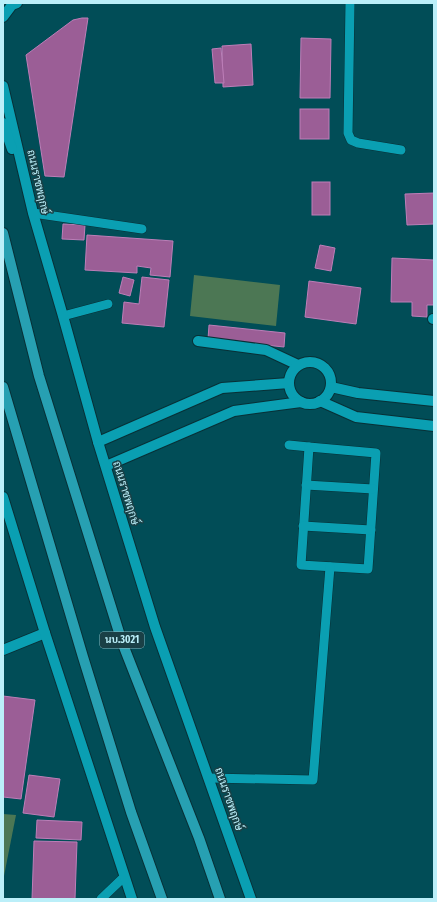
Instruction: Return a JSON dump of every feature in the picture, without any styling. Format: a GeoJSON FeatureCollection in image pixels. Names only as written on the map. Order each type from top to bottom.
{"type":"FeatureCollection","features":[{"type":"Feature","properties":{"kind":"main road"},"geometry":{"type":"LineString","coordinates":[[3,17],[12,5],[17,3]]}},
{"type":"Feature","properties":{"kind":"main road","name":"ถนนราชพฤกษ์"},"geometry":{"type":"LineString","coordinates":[[3,86],[32,213],[63,316],[98,442],[155,627],[251,899]]}},
{"type":"Feature","properties":{"kind":"main road"},"geometry":{"type":"LineString","coordinates":[[3,123],[32,213]]}},
{"type":"Feature","properties":{"kind":"main road","name":"นบ.3021"},"geometry":{"type":"LineString","coordinates":[[3,233],[38,376],[122,642],[220,899]]}},
{"type":"Feature","properties":{"kind":"main road"},"geometry":{"type":"LineString","coordinates":[[198,341],[266,350],[298,365]]}},
{"type":"Feature","properties":{"kind":"main road"},"geometry":{"type":"LineString","coordinates":[[314,362],[324,366],[328,371],[331,387],[325,398],[308,404],[296,399],[292,394],[289,383],[289,377],[298,365],[314,362]]}},
{"type":"Feature","properties":{"kind":"main road"},"geometry":{"type":"LineString","coordinates":[[98,442],[222,388],[289,383]]}},
{"type":"Feature","properties":{"kind":"main road"},"geometry":{"type":"LineString","coordinates":[[3,387],[83,656],[132,812],[162,899]]}},
{"type":"Feature","properties":{"kind":"main road"},"geometry":{"type":"LineString","coordinates":[[331,387],[358,393],[434,401]]}},
{"type":"Feature","properties":{"kind":"main road"},"geometry":{"type":"LineString","coordinates":[[320,401],[356,417],[434,426]]}},
{"type":"Feature","properties":{"kind":"main road"},"geometry":{"type":"LineString","coordinates":[[106,466],[234,411],[301,402]]}},
{"type":"Feature","properties":{"kind":"main road"},"geometry":{"type":"LineString","coordinates":[[3,497],[45,633],[132,899]]}},
{"type":"Feature","properties":{"kind":"main road"},"geometry":{"type":"LineString","coordinates":[[3,650],[45,633]]}},
{"type":"Feature","properties":{"kind":"lane"},"geometry":{"type":"LineString","coordinates":[[350,3],[348,133],[351,140],[358,143],[401,150]]}},
{"type":"Feature","properties":{"kind":"lane"},"geometry":{"type":"LineString","coordinates":[[32,213],[142,229]]}},
{"type":"Feature","properties":{"kind":"lane"},"geometry":{"type":"LineString","coordinates":[[63,316],[108,304]]}},
{"type":"Feature","properties":{"kind":"lane"},"geometry":{"type":"LineString","coordinates":[[289,445],[376,453],[368,569],[301,565],[310,447]]}},
{"type":"Feature","properties":{"kind":"lane"},"geometry":{"type":"LineString","coordinates":[[306,485],[373,490]]}},
{"type":"Feature","properties":{"kind":"lane"},"geometry":{"type":"LineString","coordinates":[[304,526],[370,530]]}},
{"type":"Feature","properties":{"kind":"lane"},"geometry":{"type":"LineString","coordinates":[[209,778],[313,780],[330,567]]}},
{"type":"Feature","properties":{"kind":"lane"},"geometry":{"type":"LineString","coordinates":[[101,899],[124,877]]}},
{"type":"Feature","properties":{"kind":"green space"},"geometry":{"type":"Polygon","coordinates":[[[194,275],[280,285],[276,326],[190,316],[194,275]]]}},
{"type":"Feature","properties":{"kind":"green space"},"geometry":{"type":"Polygon","coordinates":[[[3,814],[16,815],[3,881],[3,814]]]}},
{"type":"Feature","properties":{"kind":"building"},"geometry":{"type":"Polygon","coordinates":[[[88,18],[64,177],[45,176],[26,55],[73,20],[88,18]]]}},
{"type":"Feature","properties":{"kind":"building"},"geometry":{"type":"Polygon","coordinates":[[[301,38],[331,39],[330,98],[300,98],[301,38]]]}},
{"type":"Feature","properties":{"kind":"building"},"geometry":{"type":"Polygon","coordinates":[[[251,44],[253,85],[223,87],[222,46],[251,44]]]}},
{"type":"Feature","properties":{"kind":"building"},"geometry":{"type":"Polygon","coordinates":[[[221,48],[224,83],[215,83],[212,49],[221,48]]]}},
{"type":"Feature","properties":{"kind":"building"},"geometry":{"type":"Polygon","coordinates":[[[300,109],[329,109],[329,139],[300,139],[300,109]]]}},
{"type":"Feature","properties":{"kind":"building"},"geometry":{"type":"Polygon","coordinates":[[[312,182],[330,182],[330,215],[312,215],[312,182]]]}},
{"type":"Feature","properties":{"kind":"building"},"geometry":{"type":"Polygon","coordinates":[[[434,193],[434,224],[407,225],[405,194],[434,193]]]}},
{"type":"Feature","properties":{"kind":"building"},"geometry":{"type":"Polygon","coordinates":[[[63,224],[85,225],[84,240],[62,239],[63,224]]]}},
{"type":"Feature","properties":{"kind":"building"},"geometry":{"type":"Polygon","coordinates":[[[87,235],[173,241],[170,277],[150,275],[151,268],[137,266],[137,273],[85,270],[87,235]]]}},
{"type":"Feature","properties":{"kind":"building"},"geometry":{"type":"Polygon","coordinates":[[[320,245],[335,248],[331,271],[315,268],[320,245]]]}},
{"type":"Feature","properties":{"kind":"building"},"geometry":{"type":"Polygon","coordinates":[[[392,258],[434,260],[434,305],[427,305],[427,317],[412,316],[412,302],[391,302],[392,258]]]}},
{"type":"Feature","properties":{"kind":"building"},"geometry":{"type":"Polygon","coordinates":[[[123,277],[134,280],[130,296],[119,293],[123,277]]]}},
{"type":"Feature","properties":{"kind":"building"},"geometry":{"type":"Polygon","coordinates":[[[142,277],[169,280],[164,327],[122,323],[124,302],[139,304],[142,277]]]}},
{"type":"Feature","properties":{"kind":"building"},"geometry":{"type":"Polygon","coordinates":[[[309,281],[361,288],[356,324],[305,317],[309,281]]]}},
{"type":"Feature","properties":{"kind":"building"},"geometry":{"type":"Polygon","coordinates":[[[209,325],[285,333],[284,347],[208,339],[209,325]]]}},
{"type":"Feature","properties":{"kind":"building"},"geometry":{"type":"Polygon","coordinates":[[[3,696],[35,700],[21,799],[3,797],[3,696]]]}},
{"type":"Feature","properties":{"kind":"building"},"geometry":{"type":"Polygon","coordinates":[[[29,775],[60,779],[54,817],[23,813],[29,775]]]}},
{"type":"Feature","properties":{"kind":"building"},"geometry":{"type":"Polygon","coordinates":[[[37,820],[82,822],[81,840],[36,838],[37,820]]]}},
{"type":"Feature","properties":{"kind":"building"},"geometry":{"type":"Polygon","coordinates":[[[34,841],[77,842],[75,899],[32,899],[34,841]]]}}]}
